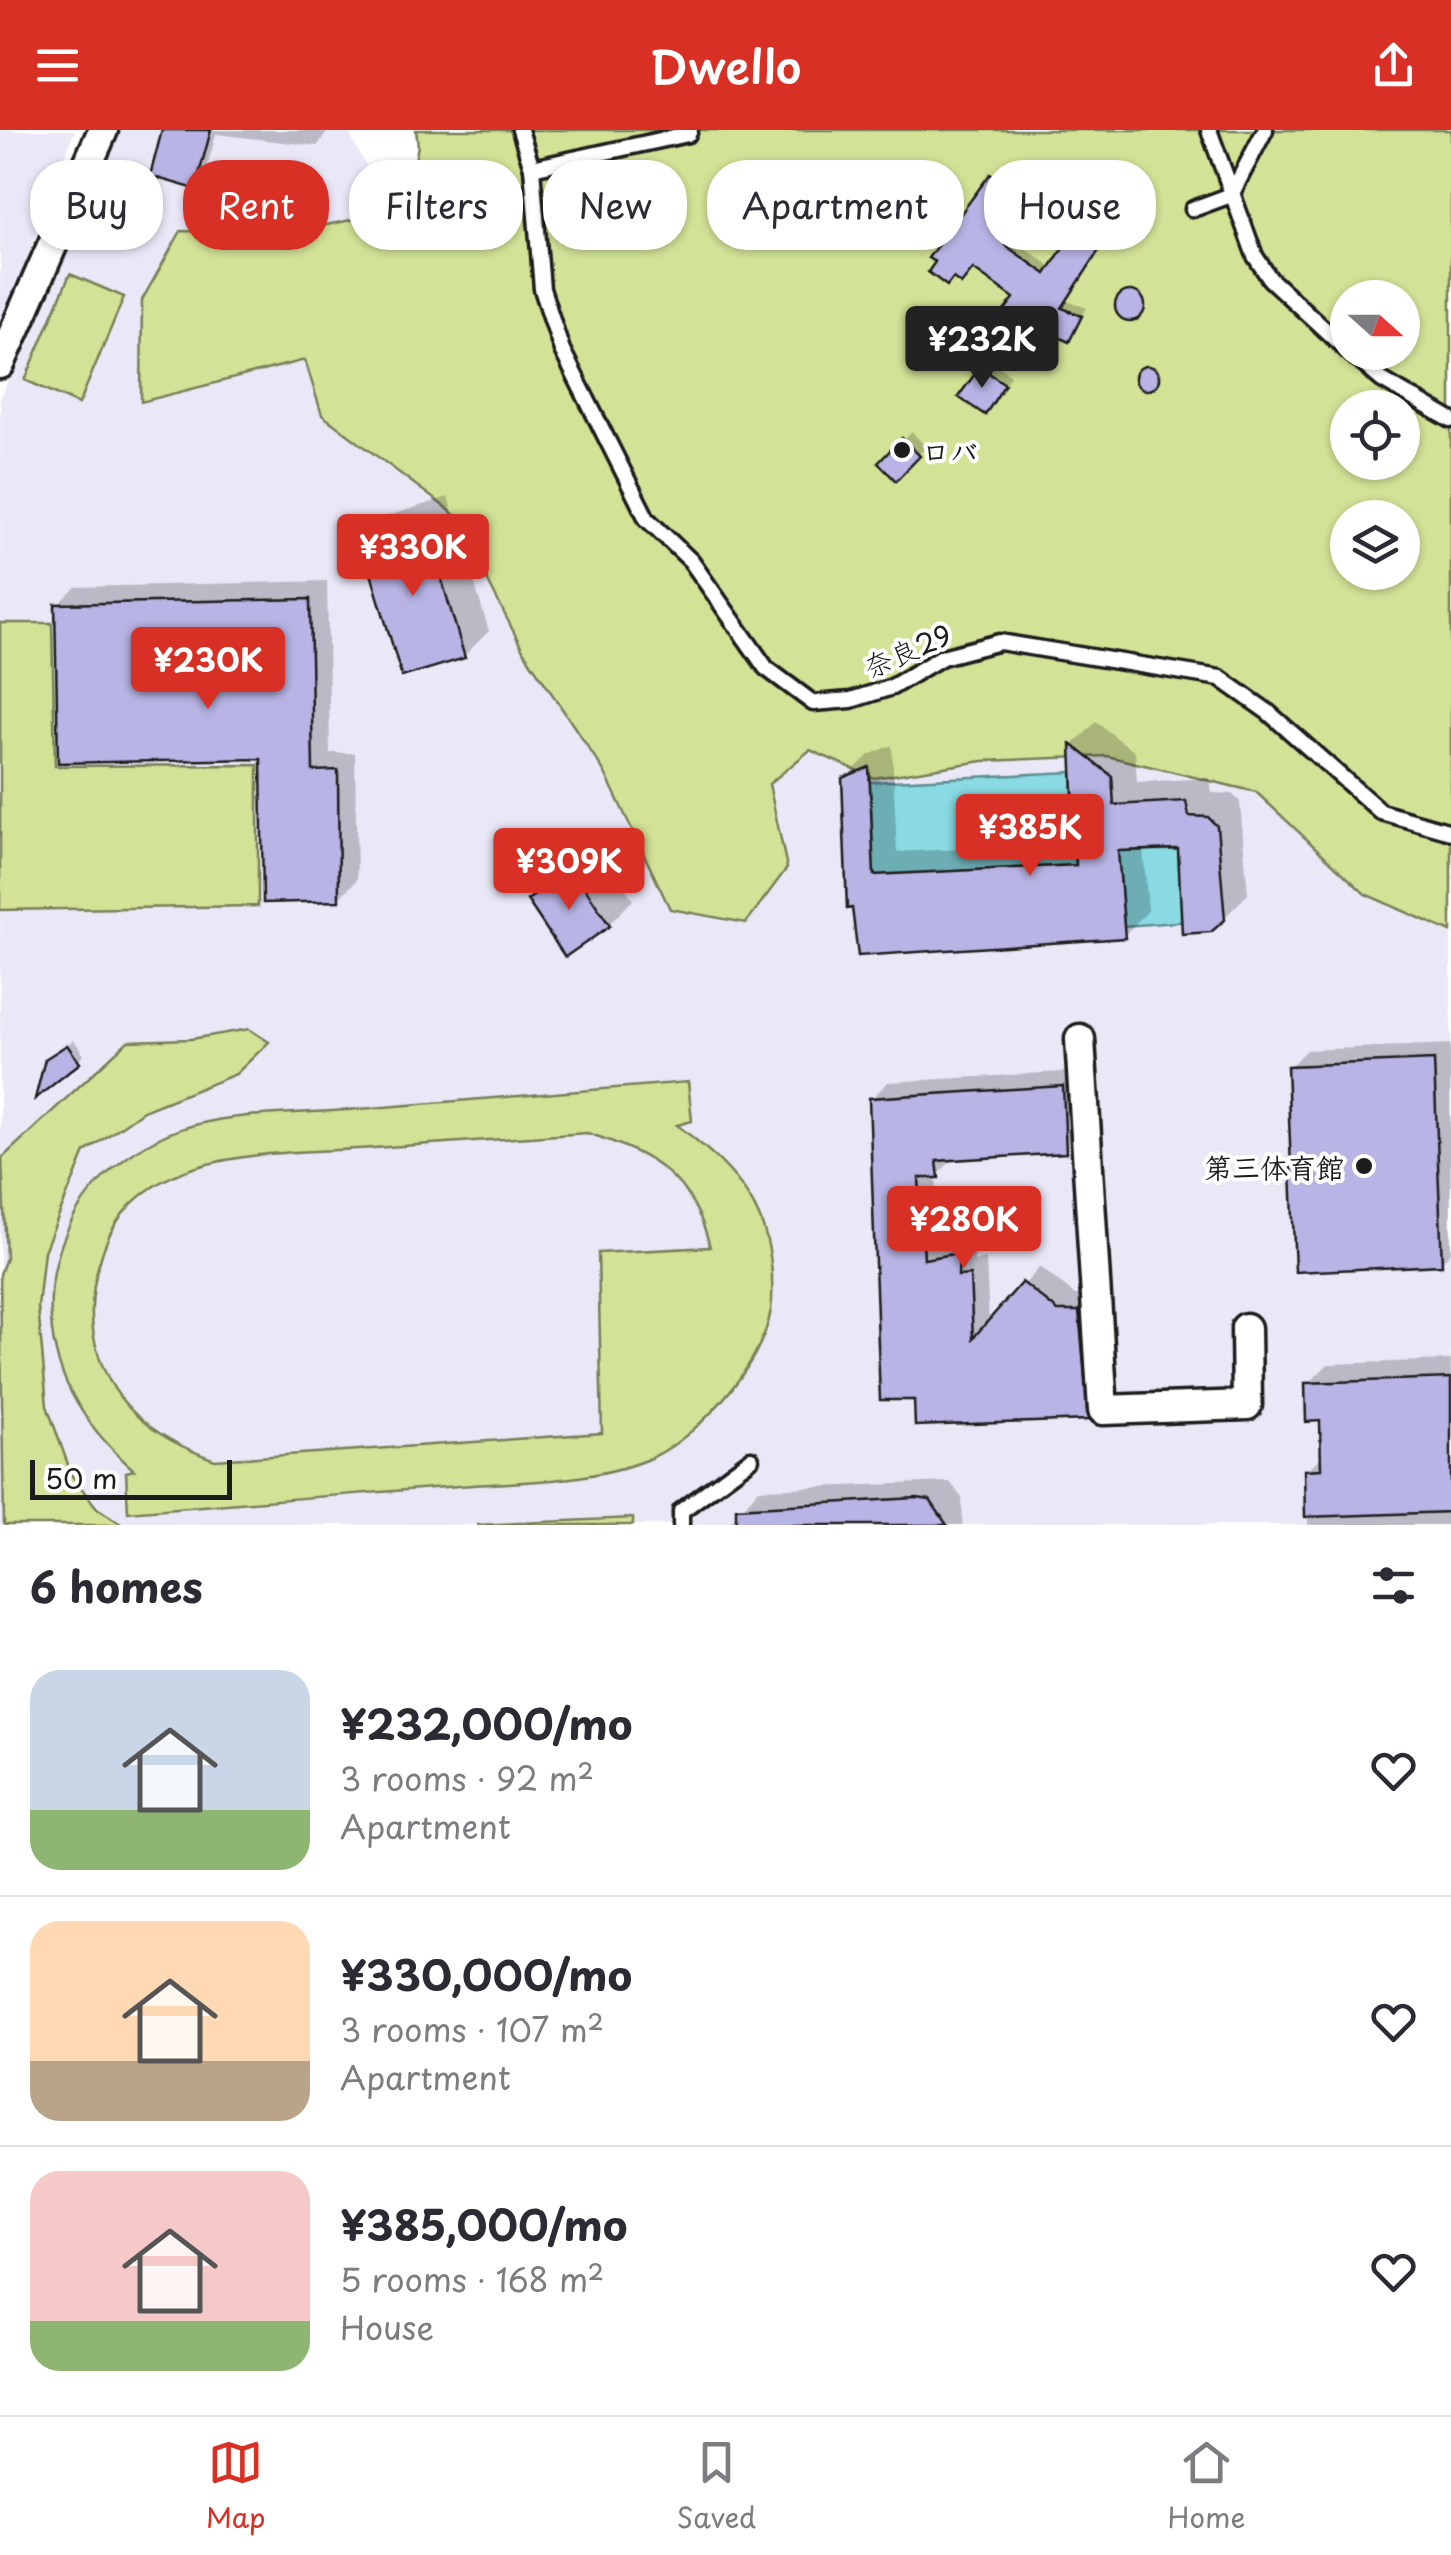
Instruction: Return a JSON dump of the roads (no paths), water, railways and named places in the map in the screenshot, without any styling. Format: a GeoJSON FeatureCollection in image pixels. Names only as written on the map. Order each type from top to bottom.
{"type":"FeatureCollection","features":[{"type":"Feature","properties":{"kind":"street"},"geometry":{"type":"LineString","coordinates":[[0,364],[103,130]]}},
{"type":"Feature","properties":{"kind":"street"},"geometry":{"type":"LineString","coordinates":[[1080,1039],[1103,1410],[1247,1405],[1246,1328]]}},
{"type":"Feature","properties":{"kind":"lane","name":"奈良29"},"geometry":{"type":"LineString","coordinates":[[520,130],[532,168],[542,289],[562,350],[647,519],[691,560],[766,668],[813,703],[851,700],[892,687],[942,657],[1000,642],[1220,678],[1268,712],[1381,812],[1451,832]]}},
{"type":"Feature","properties":{"kind":"lane"},"geometry":{"type":"LineString","coordinates":[[532,168],[688,134],[690,130]]}},
{"type":"Feature","properties":{"kind":"lane"},"geometry":{"type":"LineString","coordinates":[[1209,130],[1254,256],[1270,279],[1330,335]]}},
{"type":"Feature","properties":{"kind":"lane"},"geometry":{"type":"LineString","coordinates":[[1193,208],[1216,204],[1231,195],[1264,130]]}},
{"type":"Feature","properties":{"kind":"lane"},"geometry":{"type":"LineString","coordinates":[[1370,370],[1451,420]]}},
{"type":"Feature","properties":{"kind":"lane"},"geometry":{"type":"LineString","coordinates":[[681,1525],[681,1510],[751,1458]]}},
{"type":"Feature","properties":{"kind":"water"},"geometry":{"type":"Polygon","coordinates":[[[1072,772],[1076,865],[874,875],[870,782],[1072,772]]]}},
{"type":"Feature","properties":{"kind":"water"},"geometry":{"type":"Polygon","coordinates":[[[1200,849],[1205,920],[1124,926],[1118,851],[1200,849]]]}},
{"type":"Feature","properties":{"kind":"place","name":"ロバ"},"geometry":{"type":"Point","coordinates":[902,450]}},
{"type":"Feature","properties":{"kind":"place","name":"第三体育館"},"geometry":{"type":"Point","coordinates":[1364,1166]}}]}
